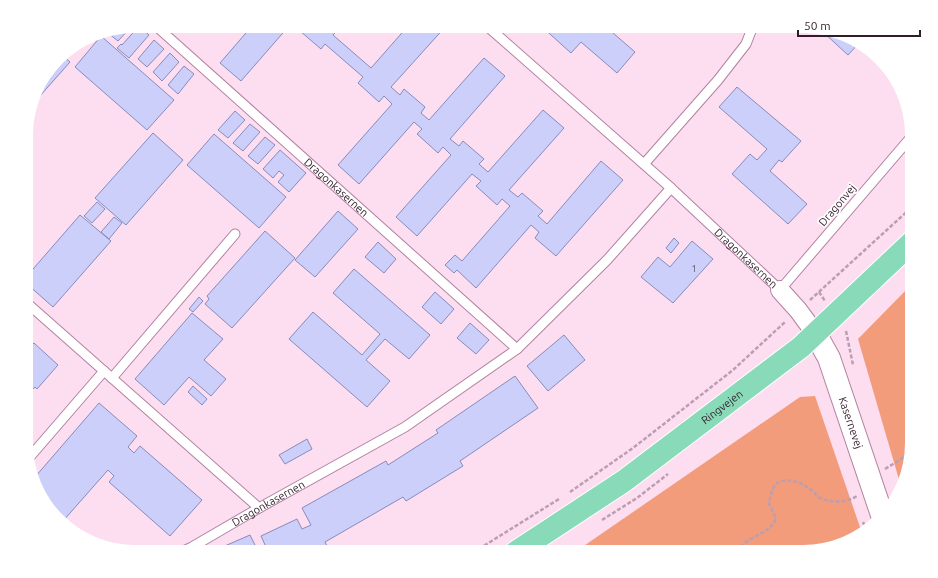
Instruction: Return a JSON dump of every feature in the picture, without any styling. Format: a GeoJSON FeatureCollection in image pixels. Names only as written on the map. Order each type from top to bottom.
{"type":"FeatureCollection","features":[{"type":"Feature","properties":{"kind":"main road","name":"Ringvejen"},"geometry":{"type":"LineString","coordinates":[[527,545],[624,481],[801,347],[905,249]]}},
{"type":"Feature","properties":{"kind":"street","name":"Dragonkasernen"},"geometry":{"type":"LineString","coordinates":[[780,290],[816,333]]}},
{"type":"Feature","properties":{"kind":"street","name":"Kasernevej"},"geometry":{"type":"LineString","coordinates":[[816,333],[830,358],[880,510]]}},
{"type":"Feature","properties":{"kind":"lane","name":"Dragonkasernen"},"geometry":{"type":"LineString","coordinates":[[164,33],[517,350]]}},
{"type":"Feature","properties":{"kind":"lane","name":"Dragonkasernen"},"geometry":{"type":"LineString","coordinates":[[500,33],[671,188],[780,290]]}},
{"type":"Feature","properties":{"kind":"lane"},"geometry":{"type":"LineString","coordinates":[[644,164],[718,80],[746,44],[750,33]]}},
{"type":"Feature","properties":{"kind":"lane","name":"Dragonvej"},"geometry":{"type":"LineString","coordinates":[[780,290],[905,144]]}},
{"type":"Feature","properties":{"kind":"lane","name":"Dragonkasernen"},"geometry":{"type":"LineString","coordinates":[[195,545],[405,427],[517,350],[607,260],[671,188]]}},
{"type":"Feature","properties":{"kind":"lane"},"geometry":{"type":"LineString","coordinates":[[34,454],[235,234]]}},
{"type":"Feature","properties":{"kind":"lane"},"geometry":{"type":"LineString","coordinates":[[33,308],[259,508]]}},
{"type":"Feature","properties":{"kind":"path"},"geometry":{"type":"LineString","coordinates":[[566,494],[633,448],[727,375],[905,213]]}},
{"type":"Feature","properties":{"kind":"path"},"geometry":{"type":"LineString","coordinates":[[741,545],[771,528],[776,518],[768,504],[776,484],[782,480],[799,483],[812,490],[816,496],[831,501],[844,502],[855,497],[885,470],[904,457]]}},
{"type":"Feature","properties":{"kind":"path"},"geometry":{"type":"LineString","coordinates":[[485,545],[560,498]]}},
{"type":"Feature","properties":{"kind":"shaded area"},"geometry":{"type":"Polygon","coordinates":[[[905,291],[905,449],[899,479],[858,339],[905,291]]]}},
{"type":"Feature","properties":{"kind":"shaded area"},"geometry":{"type":"Polygon","coordinates":[[[815,396],[860,527],[859,528],[836,540],[809,545],[585,545],[800,397],[815,396]]]}},
{"type":"Feature","properties":{"kind":"building"},"geometry":{"type":"Polygon","coordinates":[[[133,33],[147,33],[149,35],[129,58],[117,48],[121,44],[122,45],[133,33]]]}},
{"type":"Feature","properties":{"kind":"building"},"geometry":{"type":"Polygon","coordinates":[[[246,33],[283,33],[241,81],[220,63],[246,33]]]}},
{"type":"Feature","properties":{"kind":"building"},"geometry":{"type":"Polygon","coordinates":[[[302,33],[335,33],[333,35],[371,68],[402,33],[440,33],[391,87],[400,95],[404,89],[425,107],[421,113],[429,120],[484,58],[505,76],[450,139],[459,146],[463,141],[484,159],[479,164],[488,172],[543,110],[564,128],[509,190],[518,197],[522,193],[543,211],[538,216],[547,224],[601,161],[623,180],[556,256],[535,238],[539,232],[531,225],[476,288],[457,270],[454,273],[445,265],[455,255],[462,261],[510,206],[502,199],[497,205],[476,186],[481,181],[472,174],[417,236],[396,217],[451,155],[443,147],[438,153],[417,134],[422,129],[414,122],[359,184],[338,165],[392,104],[384,96],[379,102],[358,83],[363,77],[325,44],[321,49],[302,33]]]}},
{"type":"Feature","properties":{"kind":"building"},"geometry":{"type":"Polygon","coordinates":[[[549,33],[613,33],[635,52],[617,73],[581,42],[571,53],[549,33]]]}},
{"type":"Feature","properties":{"kind":"building"},"geometry":{"type":"Polygon","coordinates":[[[125,34],[118,41],[111,36],[125,34]]]}},
{"type":"Feature","properties":{"kind":"building"},"geometry":{"type":"Polygon","coordinates":[[[827,36],[855,48],[848,55],[827,36]]]}},
{"type":"Feature","properties":{"kind":"building"},"geometry":{"type":"Polygon","coordinates":[[[103,38],[174,100],[147,130],[75,67],[97,41],[103,38]]]}},
{"type":"Feature","properties":{"kind":"building"},"geometry":{"type":"Polygon","coordinates":[[[154,40],[164,49],[147,67],[138,59],[154,40]]]}},
{"type":"Feature","properties":{"kind":"building"},"geometry":{"type":"Polygon","coordinates":[[[170,53],[179,62],[162,81],[153,72],[170,53]]]}},
{"type":"Feature","properties":{"kind":"building"},"geometry":{"type":"Polygon","coordinates":[[[67,59],[70,62],[42,93],[58,68],[67,59]]]}},
{"type":"Feature","properties":{"kind":"building"},"geometry":{"type":"Polygon","coordinates":[[[184,66],[194,74],[178,94],[168,85],[184,66]]]}},
{"type":"Feature","properties":{"kind":"building"},"geometry":{"type":"Polygon","coordinates":[[[737,87],[801,141],[782,162],[779,160],[770,171],[807,204],[788,224],[732,174],[750,154],[757,160],[767,149],[719,107],[737,87]]]}},
{"type":"Feature","properties":{"kind":"building"},"geometry":{"type":"Polygon","coordinates":[[[235,111],[245,120],[228,138],[218,130],[235,111]]]}},
{"type":"Feature","properties":{"kind":"building"},"geometry":{"type":"Polygon","coordinates":[[[250,124],[260,132],[243,151],[233,143],[250,124]]]}},
{"type":"Feature","properties":{"kind":"building"},"geometry":{"type":"Polygon","coordinates":[[[153,133],[183,160],[126,225],[95,198],[153,133]]]}},
{"type":"Feature","properties":{"kind":"building"},"geometry":{"type":"Polygon","coordinates":[[[214,134],[286,197],[259,228],[187,165],[214,134]]]}},
{"type":"Feature","properties":{"kind":"building"},"geometry":{"type":"Polygon","coordinates":[[[265,137],[275,145],[258,164],[248,156],[265,137]]]}},
{"type":"Feature","properties":{"kind":"building"},"geometry":{"type":"Polygon","coordinates":[[[280,150],[306,173],[289,192],[278,182],[284,175],[279,171],[273,178],[263,169],[280,150]]]}},
{"type":"Feature","properties":{"kind":"building"},"geometry":{"type":"Polygon","coordinates":[[[97,202],[105,209],[92,223],[84,216],[97,202]]]}},
{"type":"Feature","properties":{"kind":"building"},"geometry":{"type":"Polygon","coordinates":[[[338,211],[358,229],[315,277],[295,260],[338,211]]]}},
{"type":"Feature","properties":{"kind":"building"},"geometry":{"type":"Polygon","coordinates":[[[80,215],[111,241],[53,307],[33,289],[33,269],[80,215]]]}},
{"type":"Feature","properties":{"kind":"building"},"geometry":{"type":"Polygon","coordinates":[[[114,217],[122,223],[109,239],[101,232],[114,217]]]}},
{"type":"Feature","properties":{"kind":"building"},"geometry":{"type":"Polygon","coordinates":[[[265,231],[295,258],[232,328],[205,304],[209,299],[207,296],[265,231]]]}},
{"type":"Feature","properties":{"kind":"building"},"geometry":{"type":"Polygon","coordinates":[[[674,238],[679,243],[671,253],[666,248],[674,238]]]}},
{"type":"Feature","properties":{"kind":"building"},"geometry":{"type":"Polygon","coordinates":[[[692,241],[713,259],[673,303],[641,277],[658,257],[670,267],[692,241]]]}},
{"type":"Feature","properties":{"kind":"building"},"geometry":{"type":"Polygon","coordinates":[[[378,242],[396,259],[384,273],[365,257],[378,242]]]}},
{"type":"Feature","properties":{"kind":"building"},"geometry":{"type":"Polygon","coordinates":[[[354,269],[430,335],[409,359],[385,339],[366,360],[390,381],[367,407],[289,339],[313,312],[362,355],[380,334],[333,293],[354,269]]]}},
{"type":"Feature","properties":{"kind":"building"},"geometry":{"type":"Polygon","coordinates":[[[435,292],[454,309],[441,324],[422,307],[435,292]]]}},
{"type":"Feature","properties":{"kind":"building"},"geometry":{"type":"Polygon","coordinates":[[[199,297],[203,301],[193,312],[189,309],[199,297]]]}},
{"type":"Feature","properties":{"kind":"building"},"geometry":{"type":"Polygon","coordinates":[[[192,313],[223,339],[204,360],[226,379],[211,396],[189,377],[164,405],[135,379],[192,313]]]}},
{"type":"Feature","properties":{"kind":"building"},"geometry":{"type":"Polygon","coordinates":[[[470,323],[489,340],[476,354],[457,338],[470,323]]]}},
{"type":"Feature","properties":{"kind":"building"},"geometry":{"type":"Polygon","coordinates":[[[564,335],[585,360],[548,391],[527,366],[564,335]]]}},
{"type":"Feature","properties":{"kind":"building"},"geometry":{"type":"Polygon","coordinates":[[[34,343],[58,365],[37,389],[35,387],[33,389],[34,343]]]}},
{"type":"Feature","properties":{"kind":"building"},"geometry":{"type":"Polygon","coordinates":[[[515,376],[538,408],[460,461],[463,466],[406,501],[403,497],[325,542],[326,545],[265,545],[261,536],[297,519],[302,529],[311,525],[302,508],[386,461],[388,465],[438,433],[436,430],[515,376]]]}},
{"type":"Feature","properties":{"kind":"building"},"geometry":{"type":"Polygon","coordinates":[[[193,386],[207,399],[202,405],[188,392],[193,386]]]}},
{"type":"Feature","properties":{"kind":"building"},"geometry":{"type":"Polygon","coordinates":[[[99,403],[137,436],[128,447],[134,453],[140,446],[202,500],[170,536],[109,482],[114,476],[108,470],[66,518],[50,499],[38,474],[99,403]]]}},
{"type":"Feature","properties":{"kind":"building"},"geometry":{"type":"Polygon","coordinates":[[[307,439],[312,449],[285,464],[279,455],[307,439]]]}},
{"type":"Feature","properties":{"kind":"building"},"geometry":{"type":"Polygon","coordinates":[[[250,535],[255,545],[227,545],[250,535]]]}}]}
